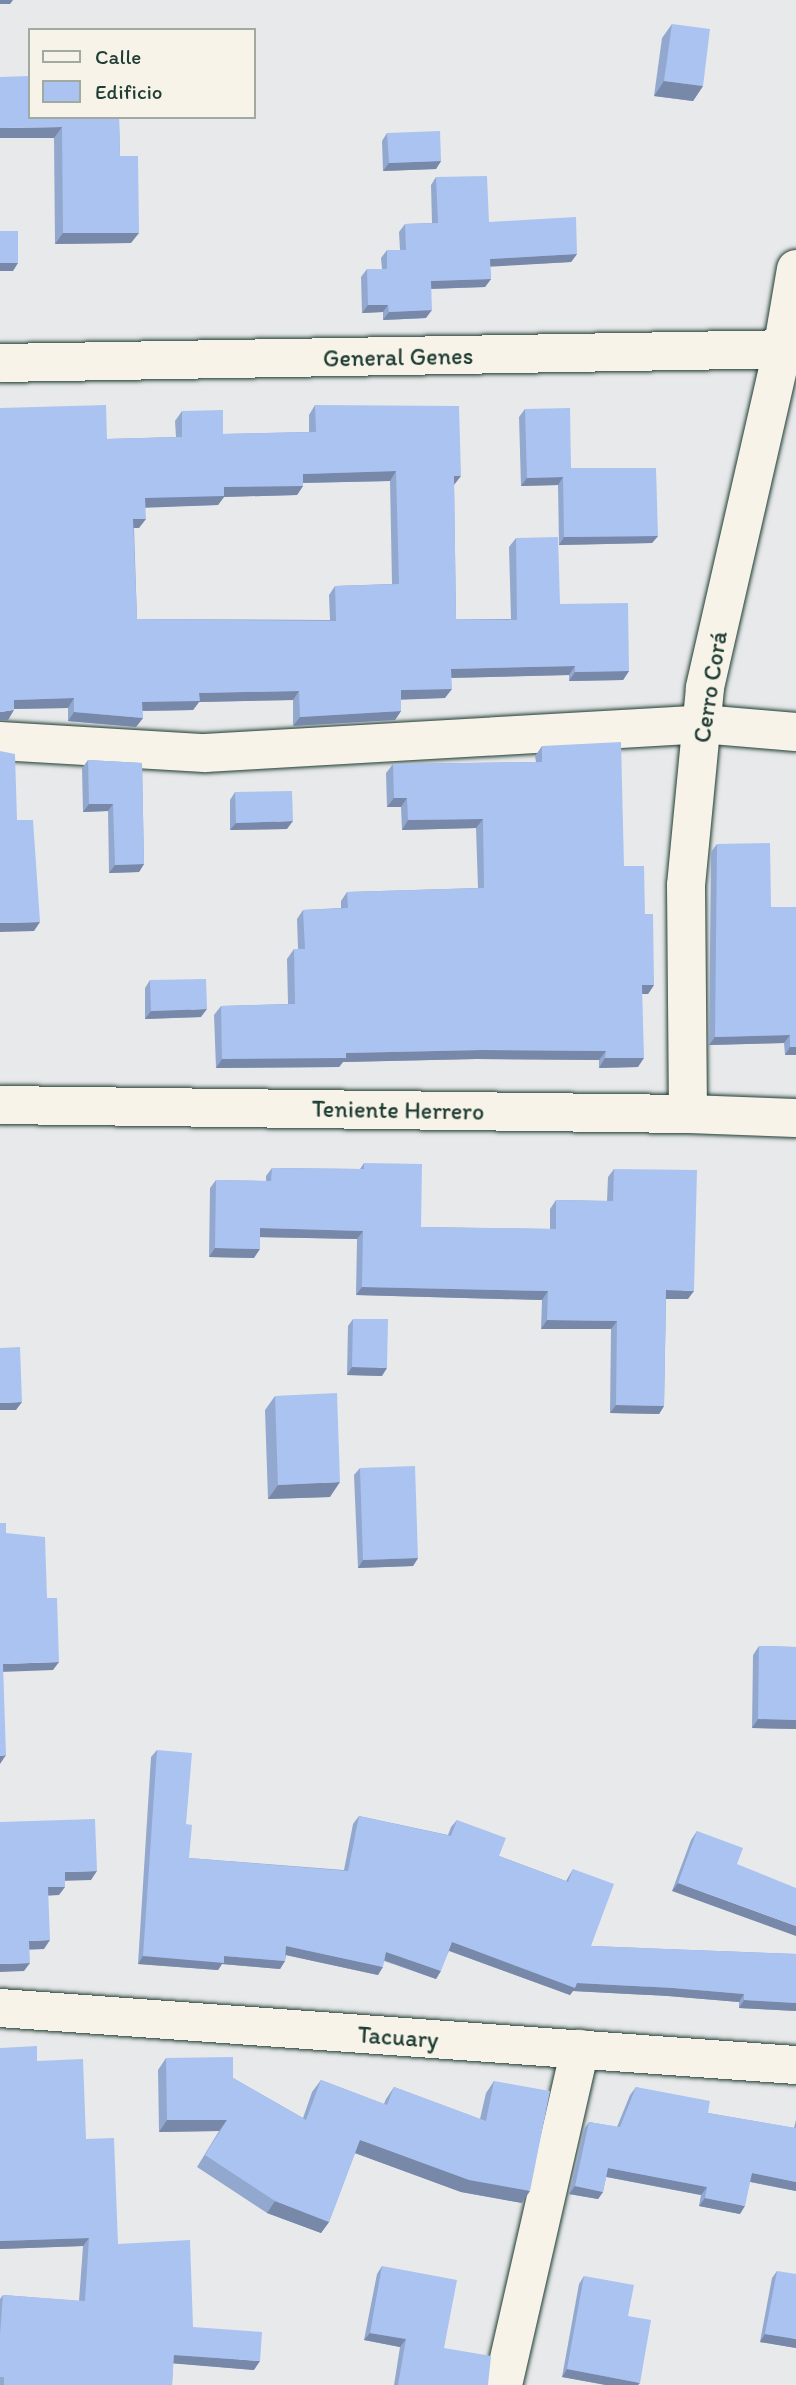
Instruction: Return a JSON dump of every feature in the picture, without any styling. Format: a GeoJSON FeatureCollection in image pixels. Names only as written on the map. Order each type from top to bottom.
{"type":"FeatureCollection","features":[{"type":"Feature","properties":{"kind":"street","name":"Cerro Corá"},"geometry":{"type":"LineString","coordinates":[[688,1114],[686,885],[705,688],[789,350],[796,269]]}},
{"type":"Feature","properties":{"kind":"street","name":"General Genes"},"geometry":{"type":"LineString","coordinates":[[0,363],[789,350]]}},
{"type":"Feature","properties":{"kind":"street"},"geometry":{"type":"LineString","coordinates":[[0,741],[205,753],[701,724],[796,732]]}},
{"type":"Feature","properties":{"kind":"street","name":"Teniente Herrero"},"geometry":{"type":"LineString","coordinates":[[0,1105],[688,1114],[796,1118]]}},
{"type":"Feature","properties":{"kind":"street","name":"Tacuary"},"geometry":{"type":"LineString","coordinates":[[0,2008],[796,2065]]}},
{"type":"Feature","properties":{"kind":"street"},"geometry":{"type":"LineString","coordinates":[[503,2385],[580,2049]]}},
{"type":"Feature","properties":{"kind":"building"},"geometry":{"type":"Polygon","coordinates":[[[672,24],[710,29],[703,86],[664,81],[672,24]]]}},
{"type":"Feature","properties":{"kind":"building"},"geometry":{"type":"Polygon","coordinates":[[[28,76],[28,119],[119,119],[120,156],[138,156],[139,233],[63,233],[62,127],[0,128],[0,77],[28,76]]]}},
{"type":"Feature","properties":{"kind":"building"},"geometry":{"type":"Polygon","coordinates":[[[440,131],[441,161],[389,163],[387,133],[440,131]]]}},
{"type":"Feature","properties":{"kind":"building"},"geometry":{"type":"Polygon","coordinates":[[[487,176],[489,222],[576,217],[577,254],[490,259],[491,279],[431,281],[432,310],[389,312],[388,305],[368,305],[367,269],[387,269],[387,250],[406,250],[405,224],[438,223],[436,177],[487,176]]]}},
{"type":"Feature","properties":{"kind":"building"},"geometry":{"type":"Polygon","coordinates":[[[0,231],[18,231],[18,263],[0,263],[0,231]]]}},
{"type":"Feature","properties":{"kind":"building"},"geometry":{"type":"Polygon","coordinates":[[[106,405],[107,439],[182,437],[182,411],[223,410],[223,434],[316,432],[315,405],[459,406],[461,476],[454,476],[456,619],[517,620],[516,538],[558,537],[560,604],[628,603],[629,671],[575,672],[575,666],[451,669],[452,689],[401,690],[401,711],[300,717],[299,691],[199,693],[200,701],[142,702],[143,718],[74,712],[74,698],[14,700],[14,710],[0,712],[0,408],[106,405]],[[396,471],[303,474],[303,486],[224,487],[224,496],[145,498],[146,519],[133,519],[137,619],[336,621],[335,586],[399,584],[396,471]]]}},
{"type":"Feature","properties":{"kind":"building"},"geometry":{"type":"Polygon","coordinates":[[[570,408],[571,468],[656,468],[658,536],[564,537],[563,477],[527,478],[525,409],[570,408]]]}},
{"type":"Feature","properties":{"kind":"building"},"geometry":{"type":"Polygon","coordinates":[[[621,742],[624,866],[644,866],[645,914],[653,914],[654,985],[642,985],[644,1058],[605,1058],[606,1051],[482,1050],[346,1053],[346,1058],[222,1059],[221,1006],[295,1004],[294,949],[305,949],[303,910],[348,908],[347,892],[484,888],[483,819],[408,820],[407,798],[394,798],[393,764],[542,762],[542,746],[621,742]]]}},
{"type":"Feature","properties":{"kind":"building"},"geometry":{"type":"Polygon","coordinates":[[[0,751],[15,754],[17,820],[33,820],[40,922],[0,923],[0,751]]]}},
{"type":"Feature","properties":{"kind":"building"},"geometry":{"type":"Polygon","coordinates":[[[88,760],[142,763],[144,864],[115,865],[113,804],[89,804],[88,760]]]}},
{"type":"Feature","properties":{"kind":"building"},"geometry":{"type":"Polygon","coordinates":[[[292,791],[293,821],[236,823],[235,792],[292,791]]]}},
{"type":"Feature","properties":{"kind":"building"},"geometry":{"type":"Polygon","coordinates":[[[770,843],[771,907],[796,907],[796,1047],[790,1047],[790,1035],[715,1037],[717,844],[770,843]]]}},
{"type":"Feature","properties":{"kind":"building"},"geometry":{"type":"Polygon","coordinates":[[[206,979],[207,1009],[151,1011],[150,980],[206,979]]]}},
{"type":"Feature","properties":{"kind":"building"},"geometry":{"type":"Polygon","coordinates":[[[364,1163],[422,1164],[421,1227],[556,1229],[556,1200],[613,1201],[614,1169],[697,1170],[694,1291],[666,1290],[664,1406],[616,1405],[617,1321],[547,1320],[548,1291],[362,1287],[363,1231],[260,1228],[260,1249],[215,1248],[216,1180],[271,1181],[272,1168],[364,1169],[364,1163]]]}},
{"type":"Feature","properties":{"kind":"building"},"geometry":{"type":"Polygon","coordinates":[[[353,1319],[388,1319],[387,1368],[352,1367],[353,1319]]]}},
{"type":"Feature","properties":{"kind":"building"},"geometry":{"type":"Polygon","coordinates":[[[20,1347],[22,1402],[0,1403],[0,1348],[20,1347]]]}},
{"type":"Feature","properties":{"kind":"building"},"geometry":{"type":"Polygon","coordinates":[[[337,1393],[340,1482],[278,1485],[275,1396],[337,1393]]]}},
{"type":"Feature","properties":{"kind":"building"},"geometry":{"type":"Polygon","coordinates":[[[415,1466],[418,1558],[363,1560],[360,1468],[415,1466]]]}},
{"type":"Feature","properties":{"kind":"building"},"geometry":{"type":"Polygon","coordinates":[[[0,1523],[6,1523],[6,1533],[45,1537],[47,1598],[57,1598],[59,1662],[3,1664],[6,1755],[0,1756],[0,1523]]]}},
{"type":"Feature","properties":{"kind":"building"},"geometry":{"type":"Polygon","coordinates":[[[759,1646],[796,1647],[796,1720],[758,1719],[759,1646]]]}},
{"type":"Feature","properties":{"kind":"building"},"geometry":{"type":"Polygon","coordinates":[[[157,1750],[192,1753],[186,1824],[192,1825],[189,1858],[348,1871],[359,1816],[451,1836],[457,1820],[506,1838],[499,1856],[568,1882],[573,1869],[614,1884],[591,1946],[796,1954],[796,2003],[744,2000],[744,1994],[673,1988],[577,1983],[575,1988],[452,1942],[441,1971],[386,1952],[383,1967],[286,1946],[285,1961],[224,1956],[224,1963],[143,1956],[157,1750]]]}},
{"type":"Feature","properties":{"kind":"building"},"geometry":{"type":"Polygon","coordinates":[[[95,1819],[97,1871],[65,1872],[65,1887],[48,1887],[50,1940],[29,1941],[30,1963],[0,1964],[0,1822],[95,1819]]]}},
{"type":"Feature","properties":{"kind":"building"},"geometry":{"type":"Polygon","coordinates":[[[697,1831],[743,1848],[737,1864],[796,1888],[796,1926],[678,1883],[697,1831]]]}},
{"type":"Feature","properties":{"kind":"building"},"geometry":{"type":"Polygon","coordinates":[[[37,2046],[37,2061],[83,2059],[86,2139],[114,2138],[118,2244],[190,2240],[193,2327],[262,2332],[260,2361],[174,2355],[172,2385],[4,2385],[4,2377],[0,2377],[3,2295],[85,2301],[89,2238],[0,2241],[0,2048],[37,2046]]]}},
{"type":"Feature","properties":{"kind":"building"},"geometry":{"type":"Polygon","coordinates":[[[233,2057],[233,2078],[306,2120],[321,2080],[387,2105],[394,2087],[486,2121],[494,2081],[550,2091],[530,2191],[469,2180],[360,2140],[329,2222],[275,2201],[205,2155],[227,2120],[167,2120],[166,2058],[233,2057]]]}},
{"type":"Feature","properties":{"kind":"building"},"geometry":{"type":"Polygon","coordinates":[[[636,2087],[710,2101],[708,2113],[796,2128],[796,2182],[752,2173],[745,2206],[705,2198],[707,2187],[608,2168],[603,2192],[575,2186],[589,2122],[620,2127],[636,2087]]]}},
{"type":"Feature","properties":{"kind":"building"},"geometry":{"type":"Polygon","coordinates":[[[382,2266],[457,2280],[444,2348],[491,2356],[488,2385],[398,2385],[406,2339],[370,2333],[382,2266]]]}},
{"type":"Feature","properties":{"kind":"building"},"geometry":{"type":"Polygon","coordinates":[[[777,2271],[796,2274],[796,2339],[765,2334],[777,2271]]]}},
{"type":"Feature","properties":{"kind":"building"},"geometry":{"type":"Polygon","coordinates":[[[584,2276],[634,2285],[628,2316],[651,2320],[640,2383],[567,2369],[584,2276]]]}}]}
